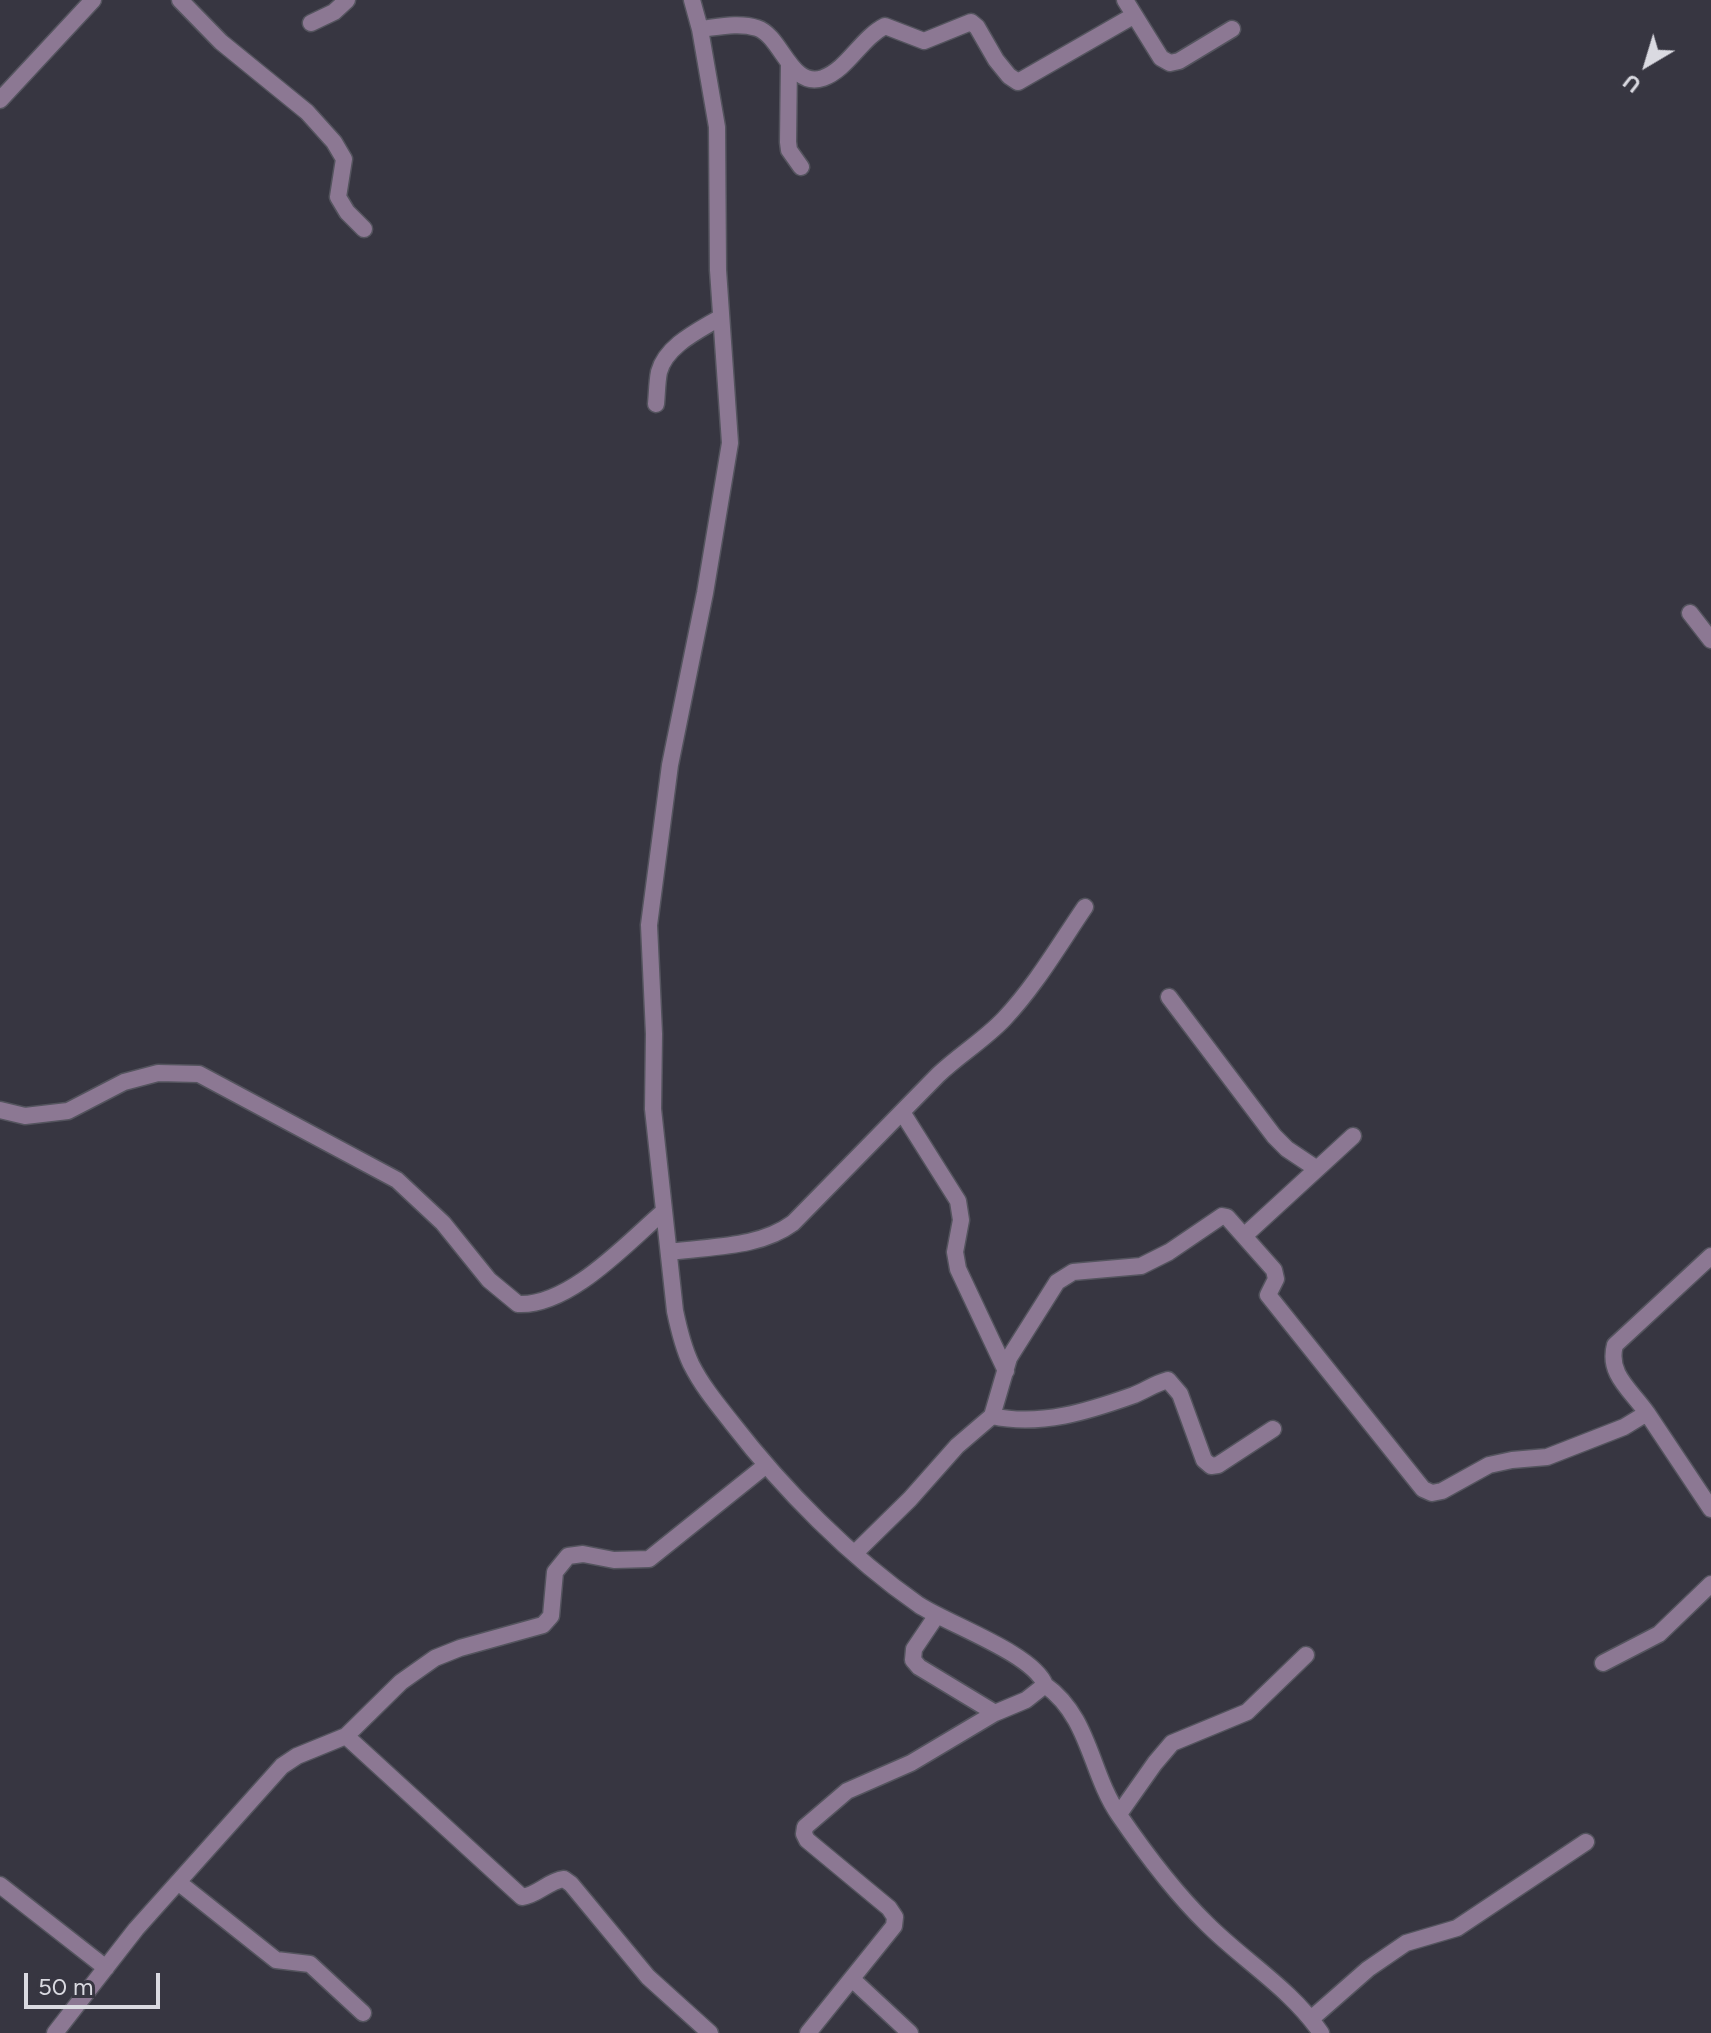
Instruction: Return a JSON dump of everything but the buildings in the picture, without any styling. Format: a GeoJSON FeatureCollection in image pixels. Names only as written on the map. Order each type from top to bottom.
{"type":"FeatureCollection","features":[{"type":"Feature","properties":{"kind":"street"},"geometry":{"type":"LineString","coordinates":[[0,100],[93,0]]}},
{"type":"Feature","properties":{"kind":"street"},"geometry":{"type":"LineString","coordinates":[[180,0],[221,42],[307,112],[334,142],[344,159],[338,197],[347,212],[364,229]]}},
{"type":"Feature","properties":{"kind":"street"},"geometry":{"type":"LineString","coordinates":[[311,23],[334,12],[347,0]]}},
{"type":"Feature","properties":{"kind":"street"},"geometry":{"type":"LineString","coordinates":[[692,0],[717,127],[721,317],[730,443],[705,593],[670,765],[649,925],[654,1034],[653,1109],[675,1311],[681,1341],[691,1364],[704,1387],[765,1466],[855,1553],[920,1606],[1006,1651],[1037,1672],[1045,1685],[1066,1704],[1083,1730],[1107,1796],[1156,1866],[1206,1924],[1316,2026],[1368,1969],[1406,1943],[1457,1928],[1586,1842]]}},
{"type":"Feature","properties":{"kind":"street"},"geometry":{"type":"LineString","coordinates":[[1125,0],[1161,58],[1170,63],[1179,61],[1232,29]]}},
{"type":"Feature","properties":{"kind":"street"},"geometry":{"type":"LineString","coordinates":[[700,29],[728,26],[759,29],[804,77],[814,80],[826,77],[842,65],[875,31],[885,26],[924,41],[971,22],[1009,76],[1018,82],[1133,16]]}},
{"type":"Feature","properties":{"kind":"street"},"geometry":{"type":"LineString","coordinates":[[789,63],[788,142],[789,150],[801,167]]}},
{"type":"Feature","properties":{"kind":"street"},"geometry":{"type":"LineString","coordinates":[[656,404],[659,372],[665,358],[685,340],[721,317]]}},
{"type":"Feature","properties":{"kind":"street"},"geometry":{"type":"LineString","coordinates":[[1690,613],[1711,640]]}},
{"type":"Feature","properties":{"kind":"street"},"geometry":{"type":"LineString","coordinates":[[670,1252],[759,1241],[779,1234],[793,1223],[959,1054],[983,1039],[1006,1017],[1039,977],[1085,907]]}},
{"type":"Feature","properties":{"kind":"street"},"geometry":{"type":"LineString","coordinates":[[1169,997],[1274,1136],[1317,1169]]}},
{"type":"Feature","properties":{"kind":"street"},"geometry":{"type":"LineString","coordinates":[[0,1110],[25,1116],[68,1111],[124,1082],[158,1073],[199,1074],[397,1180],[443,1223],[489,1280],[518,1304],[542,1302],[571,1288],[663,1212]]}},
{"type":"Feature","properties":{"kind":"street"},"geometry":{"type":"LineString","coordinates":[[902,1112],[958,1201],[961,1220],[955,1252],[958,1269],[1006,1371]]}},
{"type":"Feature","properties":{"kind":"street"},"geometry":{"type":"LineString","coordinates":[[1244,1236],[1353,1136]]}},
{"type":"Feature","properties":{"kind":"street"},"geometry":{"type":"LineString","coordinates":[[855,1553],[910,1499],[957,1446],[992,1416],[1009,1358],[1057,1282],[1065,1276],[1090,1269],[1141,1266],[1169,1252],[1222,1216],[1227,1217],[1274,1270],[1276,1279],[1268,1295],[1273,1303],[1423,1489],[1432,1493],[1442,1491],[1489,1465],[1547,1457],[1624,1427],[1647,1413]]}},
{"type":"Feature","properties":{"kind":"street"},"geometry":{"type":"LineString","coordinates":[[1711,1256],[1615,1345],[1611,1358],[1614,1370],[1647,1413],[1711,1509]]}},
{"type":"Feature","properties":{"kind":"street"},"geometry":{"type":"LineString","coordinates":[[992,1416],[1032,1420],[1056,1418],[1115,1401],[1168,1380],[1180,1394],[1204,1460],[1211,1466],[1218,1465],[1273,1429]]}},
{"type":"Feature","properties":{"kind":"street"},"geometry":{"type":"LineString","coordinates":[[55,2033],[178,1882],[282,1766],[297,1756],[346,1736],[401,1682],[435,1658],[543,1625],[551,1616],[555,1572],[568,1556],[583,1554],[614,1560],[649,1559],[765,1466]]}},
{"type":"Feature","properties":{"kind":"street"},"geometry":{"type":"LineString","coordinates":[[1603,1663],[1659,1634],[1711,1584]]}},
{"type":"Feature","properties":{"kind":"street"},"geometry":{"type":"LineString","coordinates":[[937,1615],[914,1649],[913,1660],[919,1667],[995,1713]]}},
{"type":"Feature","properties":{"kind":"street"},"geometry":{"type":"LineString","coordinates":[[1119,1814],[1172,1743],[1242,1715],[1306,1655]]}},
{"type":"Feature","properties":{"kind":"street"},"geometry":{"type":"LineString","coordinates":[[808,2033],[894,1926],[895,1917],[889,1908],[807,1840],[805,1827],[847,1791],[911,1763],[995,1713],[1026,1700],[1045,1685]]}},
{"type":"Feature","properties":{"kind":"street"},"geometry":{"type":"LineString","coordinates":[[346,1736],[522,1897],[530,1896],[558,1879],[571,1884],[648,1977],[710,2033]]}},
{"type":"Feature","properties":{"kind":"street"},"geometry":{"type":"LineString","coordinates":[[178,1882],[276,1960],[310,1964],[363,2013]]}},
{"type":"Feature","properties":{"kind":"street"},"geometry":{"type":"LineString","coordinates":[[0,1885],[106,1968]]}},
{"type":"Feature","properties":{"kind":"street"},"geometry":{"type":"LineString","coordinates":[[852,1979],[910,2033]]}}]}
